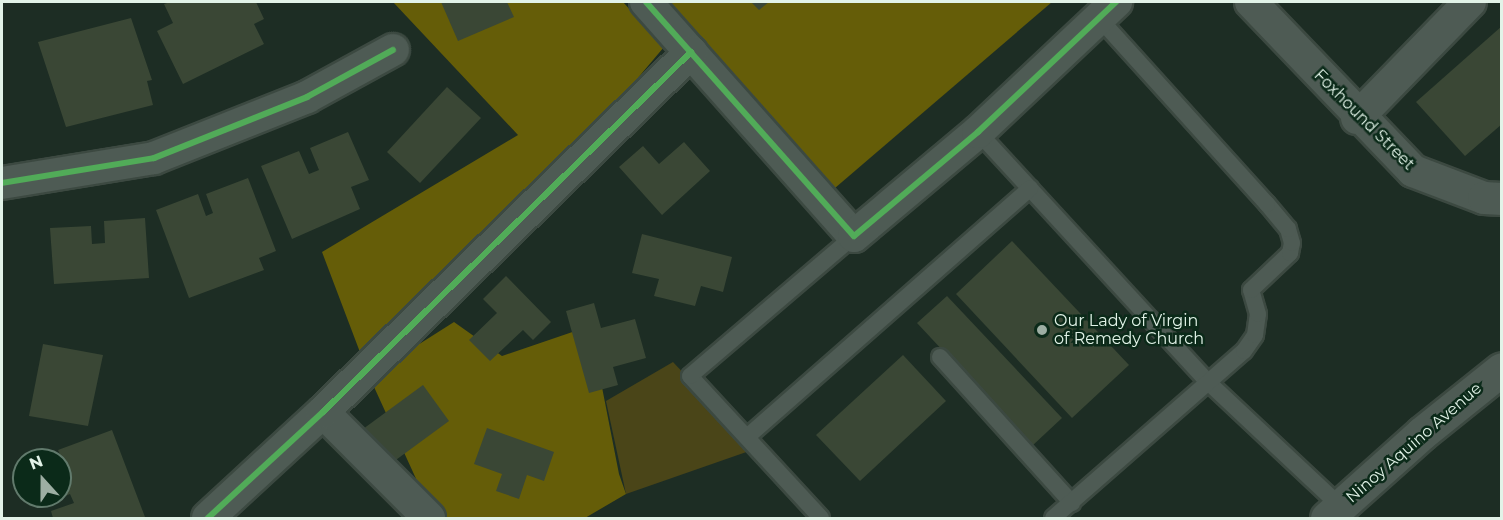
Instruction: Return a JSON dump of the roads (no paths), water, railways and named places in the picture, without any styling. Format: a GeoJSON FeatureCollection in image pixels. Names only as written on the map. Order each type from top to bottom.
{"type":"FeatureCollection","features":[{"type":"Feature","properties":{"kind":"main road","name":"Ninoy Aquino Avenue"},"geometry":{"type":"LineString","coordinates":[[1334,512],[1422,433],[1502,369]]}},
{"type":"Feature","properties":{"kind":"street"},"geometry":{"type":"LineString","coordinates":[[646,2],[854,236],[978,132],[1108,10]]}},
{"type":"Feature","properties":{"kind":"street","name":"Foxhound Street"},"geometry":{"type":"LineString","coordinates":[[1251,2],[1358,118],[1413,171],[1484,198],[1502,199]]}},
{"type":"Feature","properties":{"kind":"street"},"geometry":{"type":"LineString","coordinates":[[1358,118],[1470,2]]}},
{"type":"Feature","properties":{"kind":"street"},"geometry":{"type":"LineString","coordinates":[[2,183],[154,158],[307,97],[393,50]]}},
{"type":"Feature","properties":{"kind":"street"},"geometry":{"type":"LineString","coordinates":[[208,519],[323,412],[691,52]]}},
{"type":"Feature","properties":{"kind":"street"},"geometry":{"type":"LineString","coordinates":[[323,412],[429,519]]}},
{"type":"Feature","properties":{"kind":"lane"},"geometry":{"type":"LineString","coordinates":[[1053,519],[1244,351],[1255,335],[1258,314],[1251,290],[1290,253],[1288,229],[1108,10]]}},
{"type":"Feature","properties":{"kind":"lane"},"geometry":{"type":"LineString","coordinates":[[978,132],[1208,382],[1334,512]]}},
{"type":"Feature","properties":{"kind":"lane"},"geometry":{"type":"LineString","coordinates":[[747,437],[1030,188]]}},
{"type":"Feature","properties":{"kind":"lane"},"geometry":{"type":"LineString","coordinates":[[821,519],[690,376],[854,236]]}},
{"type":"Feature","properties":{"kind":"lane"},"geometry":{"type":"LineString","coordinates":[[940,357],[1072,503]]}},
{"type":"Feature","properties":{"kind":"place","name":"Our Lady of Virgin of Remedy Church"},"geometry":{"type":"Point","coordinates":[1042,330]}}]}
